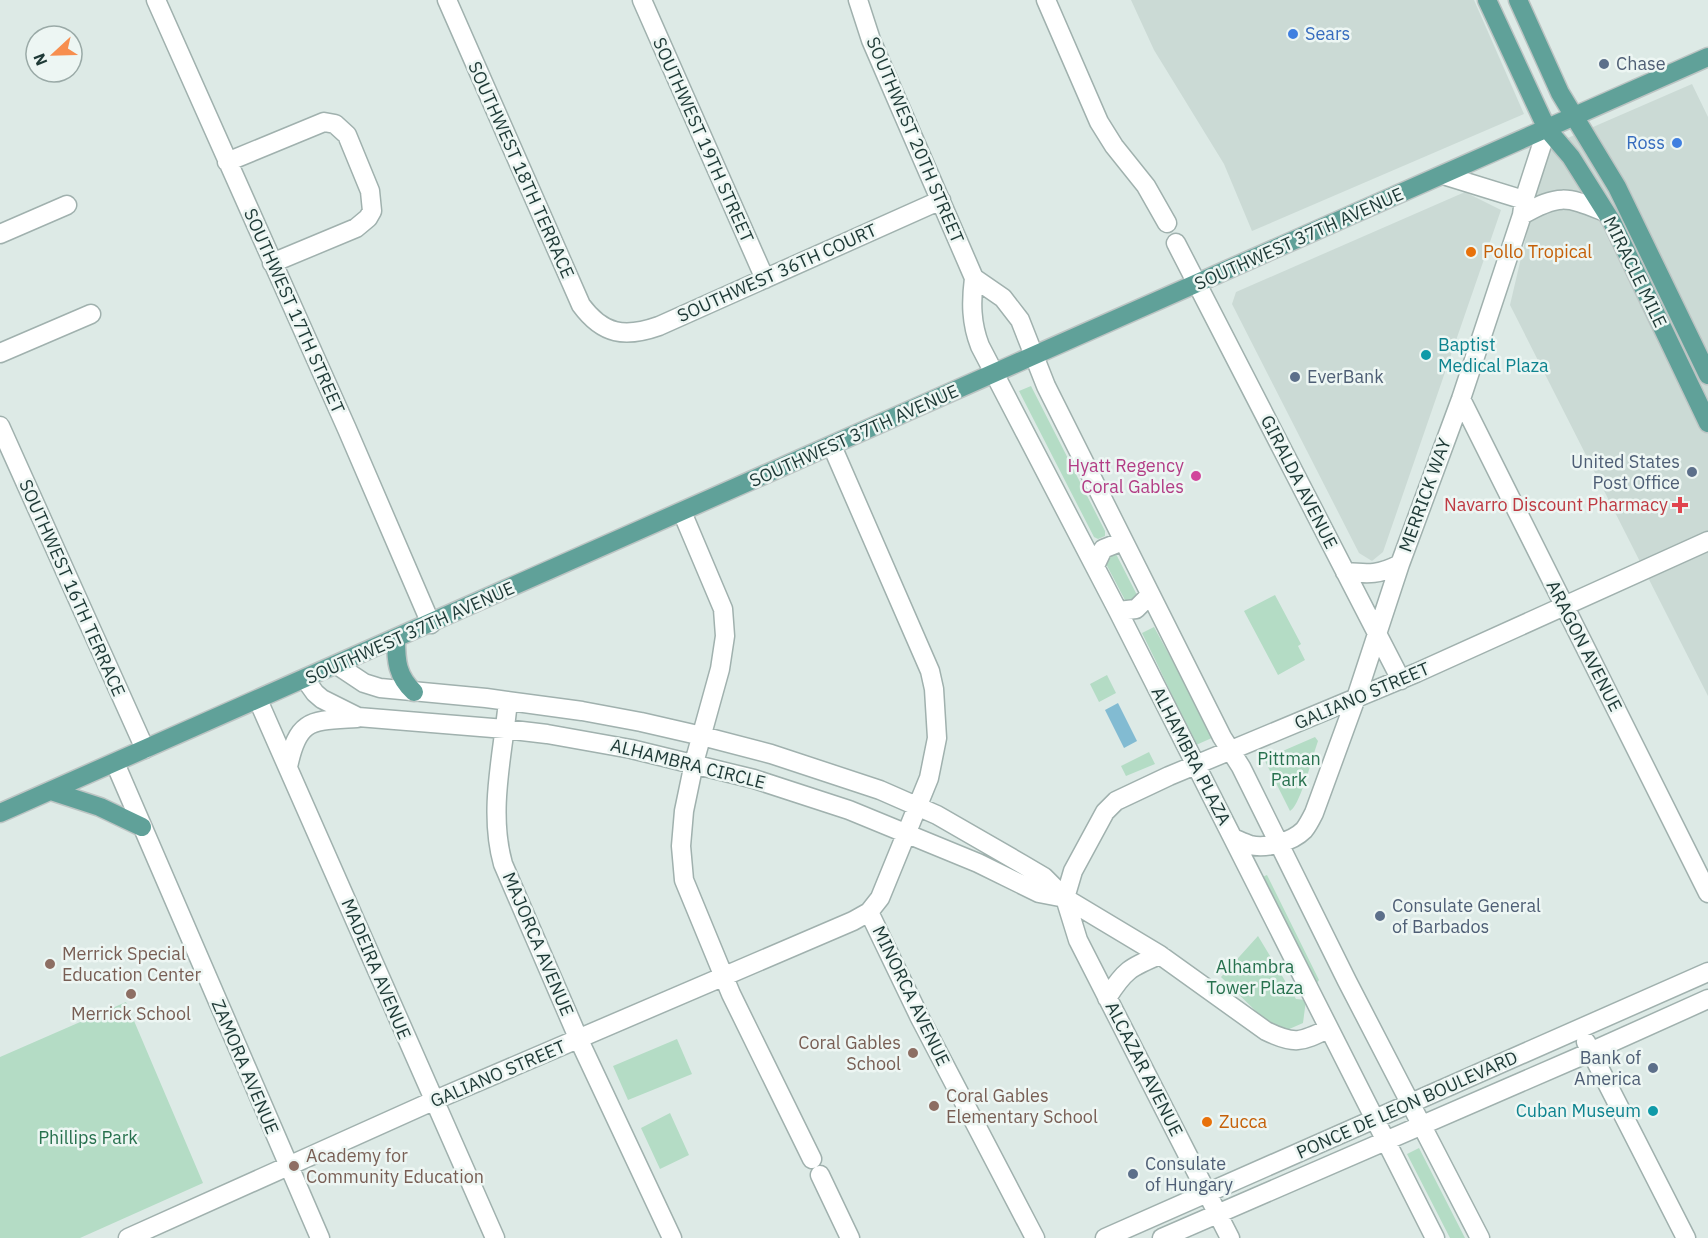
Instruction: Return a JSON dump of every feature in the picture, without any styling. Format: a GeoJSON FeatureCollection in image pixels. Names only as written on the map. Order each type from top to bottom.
{"type":"FeatureCollection","features":[{"type":"Feature","properties":{"kind":"main road","name":"MIRACLE MILE"},"geometry":{"type":"LineString","coordinates":[[1487,0],[1547,129],[1571,158],[1605,212],[1708,423]]}},
{"type":"Feature","properties":{"kind":"main road","name":"MIRACLE MILE"},"geometry":{"type":"LineString","coordinates":[[1518,0],[1560,93],[1618,189],[1708,375]]}},
{"type":"Feature","properties":{"kind":"main road","name":"SOUTHWEST 37TH AVENUE"},"geometry":{"type":"LineString","coordinates":[[0,812],[430,624],[1708,57]]}},
{"type":"Feature","properties":{"kind":"main road"},"geometry":{"type":"LineString","coordinates":[[396,639],[396,661],[400,676],[414,692]]}},
{"type":"Feature","properties":{"kind":"main road"},"geometry":{"type":"LineString","coordinates":[[51,791],[100,807],[142,827]]}},
{"type":"Feature","properties":{"kind":"street","name":"SOUTHWEST 17TH STREET"},"geometry":{"type":"LineString","coordinates":[[156,0],[430,624]]}},
{"type":"Feature","properties":{"kind":"street","name":"SOUTHWEST 18TH TERRACE"},"geometry":{"type":"LineString","coordinates":[[447,0],[581,305],[594,320],[610,330]]}},
{"type":"Feature","properties":{"kind":"street","name":"SOUTHWEST 19TH STREET"},"geometry":{"type":"LineString","coordinates":[[642,0],[765,279]]}},
{"type":"Feature","properties":{"kind":"street","name":"SOUTHWEST 20TH STREET"},"geometry":{"type":"LineString","coordinates":[[858,0],[874,48],[974,278],[972,309],[975,330],[994,373]]}},
{"type":"Feature","properties":{"kind":"street"},"geometry":{"type":"LineString","coordinates":[[1046,0],[1099,122],[1114,146],[1146,186],[1167,223]]}},
{"type":"Feature","properties":{"kind":"street"},"geometry":{"type":"LineString","coordinates":[[227,162],[319,123],[335,124],[347,135],[370,191],[372,211],[368,218],[356,228],[272,263]]}},
{"type":"Feature","properties":{"kind":"street","name":"MERRICK WAY"},"geometry":{"type":"LineString","coordinates":[[1278,843],[1299,834],[1310,822],[1356,698],[1400,564],[1461,399],[1547,129]]}},
{"type":"Feature","properties":{"kind":"street"},"geometry":{"type":"LineString","coordinates":[[1443,175],[1523,207],[1562,198],[1581,202],[1605,212]]}},
{"type":"Feature","properties":{"kind":"street","name":"SOUTHWEST 36TH COURT"},"geometry":{"type":"LineString","coordinates":[[610,330],[627,333],[649,329],[941,200]]}},
{"type":"Feature","properties":{"kind":"street"},"geometry":{"type":"LineString","coordinates":[[0,234],[67,205]]}},
{"type":"Feature","properties":{"kind":"street","name":"GIRALDA AVENUE"},"geometry":{"type":"LineString","coordinates":[[1176,243],[1401,680]]}},
{"type":"Feature","properties":{"kind":"street"},"geometry":{"type":"LineString","coordinates":[[974,278],[1003,298],[1016,313],[1033,356]]}},
{"type":"Feature","properties":{"kind":"street"},"geometry":{"type":"LineString","coordinates":[[0,353],[91,314]]}},
{"type":"Feature","properties":{"kind":"street","name":"ALHAMBRA PLAZA"},"geometry":{"type":"LineString","coordinates":[[1033,356],[1150,595],[1421,1125]]}},
{"type":"Feature","properties":{"kind":"street","name":"ALHAMBRA PLAZA"},"geometry":{"type":"LineString","coordinates":[[994,373],[1118,611],[1385,1141]]}},
{"type":"Feature","properties":{"kind":"street","name":"ARAGON AVENUE"},"geometry":{"type":"LineString","coordinates":[[1461,399],[1708,893]]}},
{"type":"Feature","properties":{"kind":"street","name":"SOUTHWEST 16TH TERRACE"},"geometry":{"type":"LineString","coordinates":[[0,426],[145,749]]}},
{"type":"Feature","properties":{"kind":"street","name":"MINORCA AVENUE"},"geometry":{"type":"LineString","coordinates":[[832,446],[906,613],[933,681],[937,724],[936,752],[919,806],[880,898],[869,912],[920,1018],[1035,1238]]}},
{"type":"Feature","properties":{"kind":"street"},"geometry":{"type":"LineString","coordinates":[[682,512],[718,594],[725,622],[725,636],[722,660],[694,763],[683,819],[681,864],[689,895],[723,976],[850,1238]]}},
{"type":"Feature","properties":{"kind":"street","name":"GALIANO STREET"},"geometry":{"type":"LineString","coordinates":[[1065,898],[1073,871],[1109,806],[1124,796],[1401,680],[1708,540]]}},
{"type":"Feature","properties":{"kind":"street"},"geometry":{"type":"LineString","coordinates":[[1095,566],[1103,549],[1123,541]]}},
{"type":"Feature","properties":{"kind":"street"},"geometry":{"type":"LineString","coordinates":[[1345,572],[1371,575],[1400,564]]}},
{"type":"Feature","properties":{"kind":"street"},"geometry":{"type":"LineString","coordinates":[[1118,611],[1136,609],[1150,595]]}},
{"type":"Feature","properties":{"kind":"street","name":"ALHAMBRA CIRCLE"},"geometry":{"type":"LineString","coordinates":[[337,665],[370,686],[582,711],[702,736],[811,767],[880,790],[919,806],[957,826],[1044,877],[1065,898],[1160,955],[1278,1036],[1291,1041],[1305,1040],[1328,1029]]}},
{"type":"Feature","properties":{"kind":"street","name":"ALHAMBRA CIRCLE"},"geometry":{"type":"LineString","coordinates":[[304,679],[322,699],[358,717],[505,729],[598,742],[694,763],[781,787],[908,833],[1039,892],[1065,898]]}},
{"type":"Feature","properties":{"kind":"street","name":"MADEIRA AVENUE"},"geometry":{"type":"LineString","coordinates":[[258,700],[495,1238]]}},
{"type":"Feature","properties":{"kind":"street","name":"MAJORCA AVENUE"},"geometry":{"type":"LineString","coordinates":[[508,701],[496,807],[496,830],[500,851],[515,893],[579,1040],[672,1238]]}},
{"type":"Feature","properties":{"kind":"street"},"geometry":{"type":"LineString","coordinates":[[288,767],[295,739],[306,727],[327,720],[358,717]]}},
{"type":"Feature","properties":{"kind":"street","name":"ZAMORA AVENUE"},"geometry":{"type":"LineString","coordinates":[[115,763],[320,1238]]}},
{"type":"Feature","properties":{"kind":"street"},"geometry":{"type":"LineString","coordinates":[[1233,838],[1251,845],[1278,843]]}},
{"type":"Feature","properties":{"kind":"street","name":"ALCAZAR AVENUE"},"geometry":{"type":"LineString","coordinates":[[1065,898],[1076,936],[1230,1238]]}},
{"type":"Feature","properties":{"kind":"street","name":"GALIANO STREET"},"geometry":{"type":"LineString","coordinates":[[128,1238],[433,1101],[579,1040],[869,912]]}},
{"type":"Feature","properties":{"kind":"street"},"geometry":{"type":"LineString","coordinates":[[1107,998],[1125,972],[1160,955]]}},
{"type":"Feature","properties":{"kind":"street","name":"PONCE DE LEON BOULEVARD"},"geometry":{"type":"LineString","coordinates":[[1105,1238],[1708,972]]}},
{"type":"Feature","properties":{"kind":"street","name":"PONCE DE LEON BOULEVARD"},"geometry":{"type":"LineString","coordinates":[[1162,1238],[1708,999]]}},
{"type":"Feature","properties":{"kind":"street"},"geometry":{"type":"LineString","coordinates":[[1579,1030],[1686,1238]]}},
{"type":"Feature","properties":{"kind":"street"},"geometry":{"type":"LineString","coordinates":[[1421,1125],[1480,1238]]}},
{"type":"Feature","properties":{"kind":"street"},"geometry":{"type":"LineString","coordinates":[[1385,1141],[1435,1238]]}},
{"type":"Feature","properties":{"kind":"shaded area"},"geometry":{"type":"Polygon","coordinates":[[[1131,0],[1474,0],[1524,114],[1252,231],[1224,164],[1154,50],[1131,0]]]}},
{"type":"Feature","properties":{"kind":"shaded area"},"geometry":{"type":"Polygon","coordinates":[[[1692,84],[1708,117],[1708,696],[1510,305],[1547,147],[1692,84]]]}},
{"type":"Feature","properties":{"kind":"shaded area"},"geometry":{"type":"Polygon","coordinates":[[[1465,192],[1501,210],[1383,552],[1372,561],[1359,553],[1232,304],[1236,292],[1465,192]]]}},
{"type":"Feature","properties":{"kind":"green space"},"geometry":{"type":"Polygon","coordinates":[[[1031,386],[1105,531],[1105,536],[1098,539],[1094,537],[1019,391],[1031,386]]]}},
{"type":"Feature","properties":{"kind":"green space"},"geometry":{"type":"Polygon","coordinates":[[[1112,552],[1116,554],[1138,597],[1137,601],[1126,602],[1104,560],[1112,552]]]}},
{"type":"Feature","properties":{"kind":"green space"},"geometry":{"type":"Polygon","coordinates":[[[1275,595],[1301,644],[1298,646],[1305,660],[1278,675],[1244,611],[1275,595]]]}},
{"type":"Feature","properties":{"kind":"green space"},"geometry":{"type":"Polygon","coordinates":[[[1154,627],[1214,737],[1196,745],[1142,633],[1154,627]]]}},
{"type":"Feature","properties":{"kind":"green space"},"geometry":{"type":"Polygon","coordinates":[[[1107,675],[1116,693],[1099,702],[1090,684],[1107,675]]]}},
{"type":"Feature","properties":{"kind":"green space","name":"Pittman Park"},"geometry":{"type":"Polygon","coordinates":[[[1315,737],[1318,741],[1306,779],[1298,800],[1290,811],[1264,759],[1315,737]]]}},
{"type":"Feature","properties":{"kind":"green space"},"geometry":{"type":"Polygon","coordinates":[[[1149,752],[1155,764],[1126,776],[1121,766],[1149,752]]]}},
{"type":"Feature","properties":{"kind":"green space"},"geometry":{"type":"Polygon","coordinates":[[[1267,875],[1319,980],[1316,984],[1262,877],[1267,875]]]}},
{"type":"Feature","properties":{"kind":"green space","name":"Alhambra Tower Plaza"},"geometry":{"type":"Polygon","coordinates":[[[1258,936],[1296,999],[1306,1000],[1303,1023],[1287,1030],[1269,1024],[1221,977],[1258,936]]]}},
{"type":"Feature","properties":{"kind":"green space","name":"Phillips Park"},"geometry":{"type":"Polygon","coordinates":[[[126,1002],[203,1183],[80,1238],[0,1238],[0,1057],[126,1002]]]}},
{"type":"Feature","properties":{"kind":"green space"},"geometry":{"type":"Polygon","coordinates":[[[677,1039],[692,1074],[628,1100],[613,1066],[677,1039]]]}},
{"type":"Feature","properties":{"kind":"green space"},"geometry":{"type":"Polygon","coordinates":[[[670,1113],[689,1155],[660,1169],[641,1128],[670,1113]]]}},
{"type":"Feature","properties":{"kind":"green space"},"geometry":{"type":"Polygon","coordinates":[[[1419,1148],[1465,1238],[1450,1238],[1407,1154],[1419,1148]]]}},
{"type":"Feature","properties":{"kind":"water"},"geometry":{"type":"Polygon","coordinates":[[[1118,703],[1137,741],[1124,748],[1105,710],[1118,703]]]}},
{"type":"Feature","properties":{"kind":"place","name":"Sears"},"geometry":{"type":"Point","coordinates":[1293,34]}},
{"type":"Feature","properties":{"kind":"place","name":"Chase"},"geometry":{"type":"Point","coordinates":[1604,64]}},
{"type":"Feature","properties":{"kind":"place","name":"Ross"},"geometry":{"type":"Point","coordinates":[1677,143]}},
{"type":"Feature","properties":{"kind":"place","name":"Pollo Tropical"},"geometry":{"type":"Point","coordinates":[1471,252]}},
{"type":"Feature","properties":{"kind":"place","name":"Baptist Medical Plaza"},"geometry":{"type":"Point","coordinates":[1426,355]}},
{"type":"Feature","properties":{"kind":"place","name":"EverBank"},"geometry":{"type":"Point","coordinates":[1295,377]}},
{"type":"Feature","properties":{"kind":"place","name":"United States Post Office"},"geometry":{"type":"Point","coordinates":[1692,472]}},
{"type":"Feature","properties":{"kind":"place","name":"Hyatt Regency Coral Gables"},"geometry":{"type":"Point","coordinates":[1196,476]}},
{"type":"Feature","properties":{"kind":"place","name":"Navarro Discount Pharmacy"},"geometry":{"type":"Point","coordinates":[1680,505]}},
{"type":"Feature","properties":{"kind":"place","name":"Consulate General of Barbados"},"geometry":{"type":"Point","coordinates":[1380,916]}},
{"type":"Feature","properties":{"kind":"place","name":"Merrick Special Education Center"},"geometry":{"type":"Point","coordinates":[50,964]}},
{"type":"Feature","properties":{"kind":"place","name":"Merrick School"},"geometry":{"type":"Point","coordinates":[131,994]}},
{"type":"Feature","properties":{"kind":"place","name":"Coral Gables School"},"geometry":{"type":"Point","coordinates":[913,1053]}},
{"type":"Feature","properties":{"kind":"place","name":"Bank of America"},"geometry":{"type":"Point","coordinates":[1653,1068]}},
{"type":"Feature","properties":{"kind":"place","name":"Coral Gables Elementary School"},"geometry":{"type":"Point","coordinates":[934,1106]}},
{"type":"Feature","properties":{"kind":"place","name":"Cuban Museum"},"geometry":{"type":"Point","coordinates":[1653,1111]}},
{"type":"Feature","properties":{"kind":"place","name":"Zucca"},"geometry":{"type":"Point","coordinates":[1207,1122]}},
{"type":"Feature","properties":{"kind":"place","name":"Academy for Community Education"},"geometry":{"type":"Point","coordinates":[294,1166]}},
{"type":"Feature","properties":{"kind":"place","name":"Consulate of Hungary"},"geometry":{"type":"Point","coordinates":[1133,1174]}}]}
